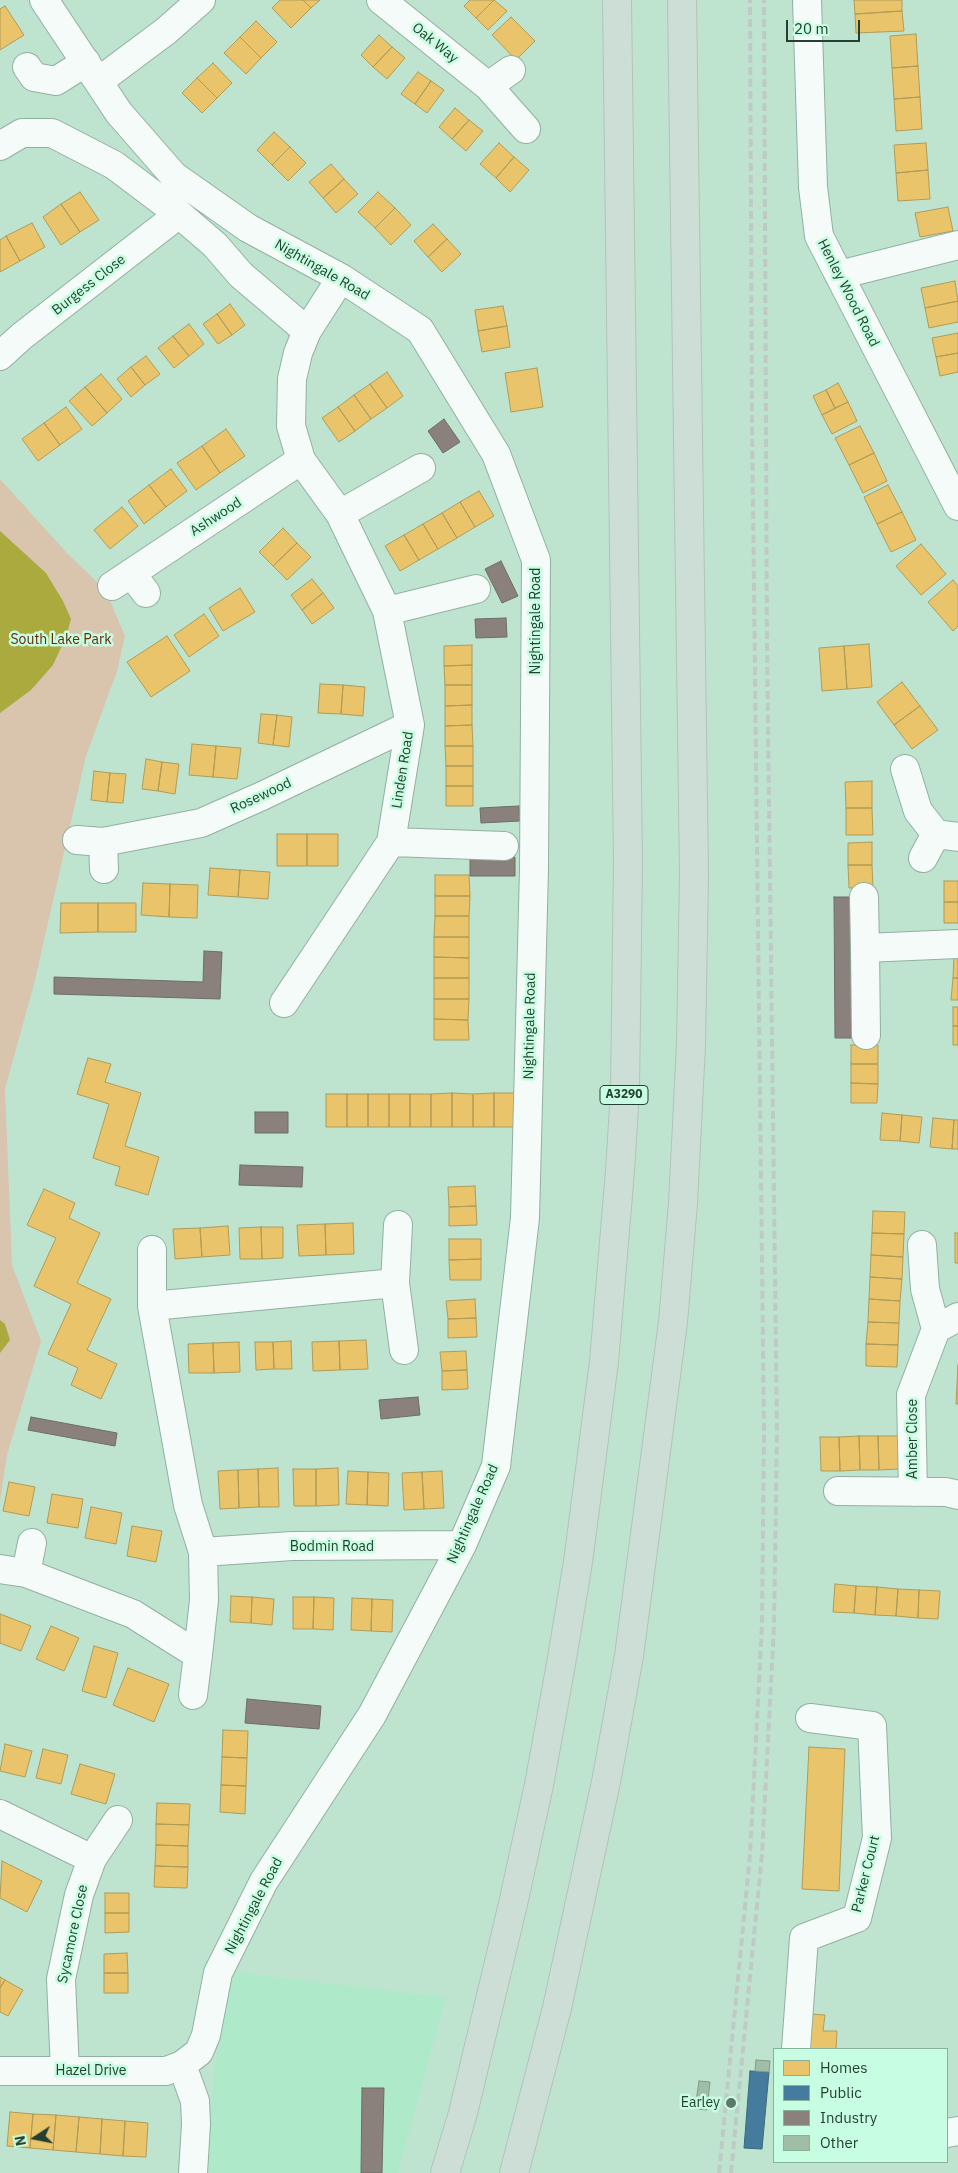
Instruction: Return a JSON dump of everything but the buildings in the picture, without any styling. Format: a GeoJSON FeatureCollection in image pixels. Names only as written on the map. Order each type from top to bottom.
{"type":"FeatureCollection","features":[{"type":"Feature","properties":{"kind":"main road","name":"A3290"},"geometry":{"type":"LineString","coordinates":[[445,2173],[463,2113],[488,2016],[539,1785],[554,1701],[578,1562],[604,1362],[620,1181],[624,1091],[628,862],[617,0]]}},
{"type":"Feature","properties":{"kind":"main road"},"geometry":{"type":"LineString","coordinates":[[514,2173],[557,2008],[606,1782],[629,1656],[672,1331],[681,1223],[691,1045],[694,876],[682,0]]}},
{"type":"Feature","properties":{"kind":"street","name":"Nightingale Road"},"geometry":{"type":"LineString","coordinates":[[44,0],[119,113],[174,176],[248,228],[342,278],[420,330],[496,454],[536,560],[534,869],[525,1218],[496,1466],[462,1544],[372,1714],[264,1881],[218,1973],[206,2035],[199,2052],[182,2065]]}},
{"type":"Feature","properties":{"kind":"street"},"geometry":{"type":"LineString","coordinates":[[27,67],[34,77],[56,82],[92,72],[166,31],[201,0]]}},
{"type":"Feature","properties":{"kind":"street","name":"Oak Way"},"geometry":{"type":"LineString","coordinates":[[382,0],[488,86],[526,129]]}},
{"type":"Feature","properties":{"kind":"street","name":"Henley Wood Road"},"geometry":{"type":"LineString","coordinates":[[807,0],[813,187],[819,236],[958,506]]}},
{"type":"Feature","properties":{"kind":"street"},"geometry":{"type":"LineString","coordinates":[[488,86],[511,70]]}},
{"type":"Feature","properties":{"kind":"street"},"geometry":{"type":"LineString","coordinates":[[0,146],[22,133],[52,132],[114,165],[215,245],[241,275],[307,331]]}},
{"type":"Feature","properties":{"kind":"street","name":"Burgess Close"},"geometry":{"type":"LineString","coordinates":[[0,356],[22,336],[178,214]]}},
{"type":"Feature","properties":{"kind":"street"},"geometry":{"type":"LineString","coordinates":[[839,275],[958,245]]}},
{"type":"Feature","properties":{"kind":"street","name":"Linden Road"},"geometry":{"type":"LineString","coordinates":[[284,1003],[391,842],[410,725],[387,611],[340,514],[301,460],[291,426],[292,379],[298,353],[307,331],[342,278]]}},
{"type":"Feature","properties":{"kind":"street","name":"Ashwood"},"geometry":{"type":"LineString","coordinates":[[130,584],[301,460]]}},
{"type":"Feature","properties":{"kind":"street"},"geometry":{"type":"LineString","coordinates":[[340,514],[421,468]]}},
{"type":"Feature","properties":{"kind":"street"},"geometry":{"type":"LineString","coordinates":[[387,611],[476,589]]}},
{"type":"Feature","properties":{"kind":"street","name":"Rosewood"},"geometry":{"type":"LineString","coordinates":[[104,869],[90,841],[201,823],[410,725]]}},
{"type":"Feature","properties":{"kind":"street"},"geometry":{"type":"LineString","coordinates":[[905,769],[918,811],[947,835],[923,858]]}},
{"type":"Feature","properties":{"kind":"street"},"geometry":{"type":"LineString","coordinates":[[391,842],[504,846]]}},
{"type":"Feature","properties":{"kind":"street"},"geometry":{"type":"LineString","coordinates":[[864,897],[866,1035]]}},
{"type":"Feature","properties":{"kind":"street"},"geometry":{"type":"LineString","coordinates":[[865,948],[958,944]]}},
{"type":"Feature","properties":{"kind":"street"},"geometry":{"type":"LineString","coordinates":[[398,1225],[395,1283],[404,1350]]}},
{"type":"Feature","properties":{"kind":"street","name":"Amber Close"},"geometry":{"type":"LineString","coordinates":[[913,1492],[911,1395],[947,1323],[925,1289],[922,1245]]}},
{"type":"Feature","properties":{"kind":"street"},"geometry":{"type":"LineString","coordinates":[[152,1250],[152,1306],[187,1496],[203,1552],[204,1600],[193,1695]]}},
{"type":"Feature","properties":{"kind":"street"},"geometry":{"type":"LineString","coordinates":[[152,1306],[395,1283]]}},
{"type":"Feature","properties":{"kind":"street","name":"Amber Close"},"geometry":{"type":"LineString","coordinates":[[838,1491],[946,1492],[958,1495]]}},
{"type":"Feature","properties":{"kind":"street"},"geometry":{"type":"LineString","coordinates":[[26,1573],[32,1543]]}},
{"type":"Feature","properties":{"kind":"street","name":"Bodmin Road"},"geometry":{"type":"LineString","coordinates":[[203,1552],[292,1546],[462,1544]]}},
{"type":"Feature","properties":{"kind":"street"},"geometry":{"type":"LineString","coordinates":[[0,1569],[26,1573],[133,1614],[198,1655]]}},
{"type":"Feature","properties":{"kind":"street","name":"Parker Court"},"geometry":{"type":"LineString","coordinates":[[796,2048],[804,1938],[857,1918],[877,1838],[872,1726],[810,1718]]}},
{"type":"Feature","properties":{"kind":"street"},"geometry":{"type":"LineString","coordinates":[[0,1814],[92,1859]]}},
{"type":"Feature","properties":{"kind":"street","name":"Sycamore Close"},"geometry":{"type":"LineString","coordinates":[[64,2071],[61,1979],[79,1894],[92,1859],[118,1820]]}},
{"type":"Feature","properties":{"kind":"street"},"geometry":{"type":"LineString","coordinates":[[182,2065],[195,2101],[196,2124],[193,2173]]}},
{"type":"Feature","properties":{"kind":"street","name":"Hazel Drive"},"geometry":{"type":"LineString","coordinates":[[0,2071],[166,2071],[182,2065]]}},
{"type":"Feature","properties":{"kind":"shaded area"},"geometry":{"type":"Polygon","coordinates":[[[0,531],[46,573],[63,601],[71,619],[66,637],[53,665],[31,690],[0,713],[0,531]]]}},
{"type":"Feature","properties":{"kind":"shaded area"},"geometry":{"type":"Polygon","coordinates":[[[0,1320],[5,1324],[10,1340],[0,1353],[0,1320]]]}},
{"type":"Feature","properties":{"kind":"shaded area"},"geometry":{"type":"Polygon","coordinates":[[[232,1972],[446,1997],[398,2173],[206,2173],[214,2071],[232,1972]]]}},
{"type":"Feature","properties":{"kind":"green space","name":"South Lake Park"},"geometry":{"type":"Polygon","coordinates":[[[0,479],[66,552],[106,591],[125,636],[117,671],[86,756],[34,984],[5,1089],[12,1265],[41,1341],[7,1455],[0,1501],[0,479]]]}},
{"type":"Feature","properties":{"kind":"railway"},"geometry":{"type":"LineString","coordinates":[[719,2173],[750,1855],[762,1624],[764,1432],[752,422],[750,0]]}},
{"type":"Feature","properties":{"kind":"railway"},"geometry":{"type":"LineString","coordinates":[[731,2173],[762,1854],[774,1626],[777,1431],[767,646],[764,0]]}},
{"type":"Feature","properties":{"kind":"place","name":"Earley"},"geometry":{"type":"Point","coordinates":[731,2103]}}]}
